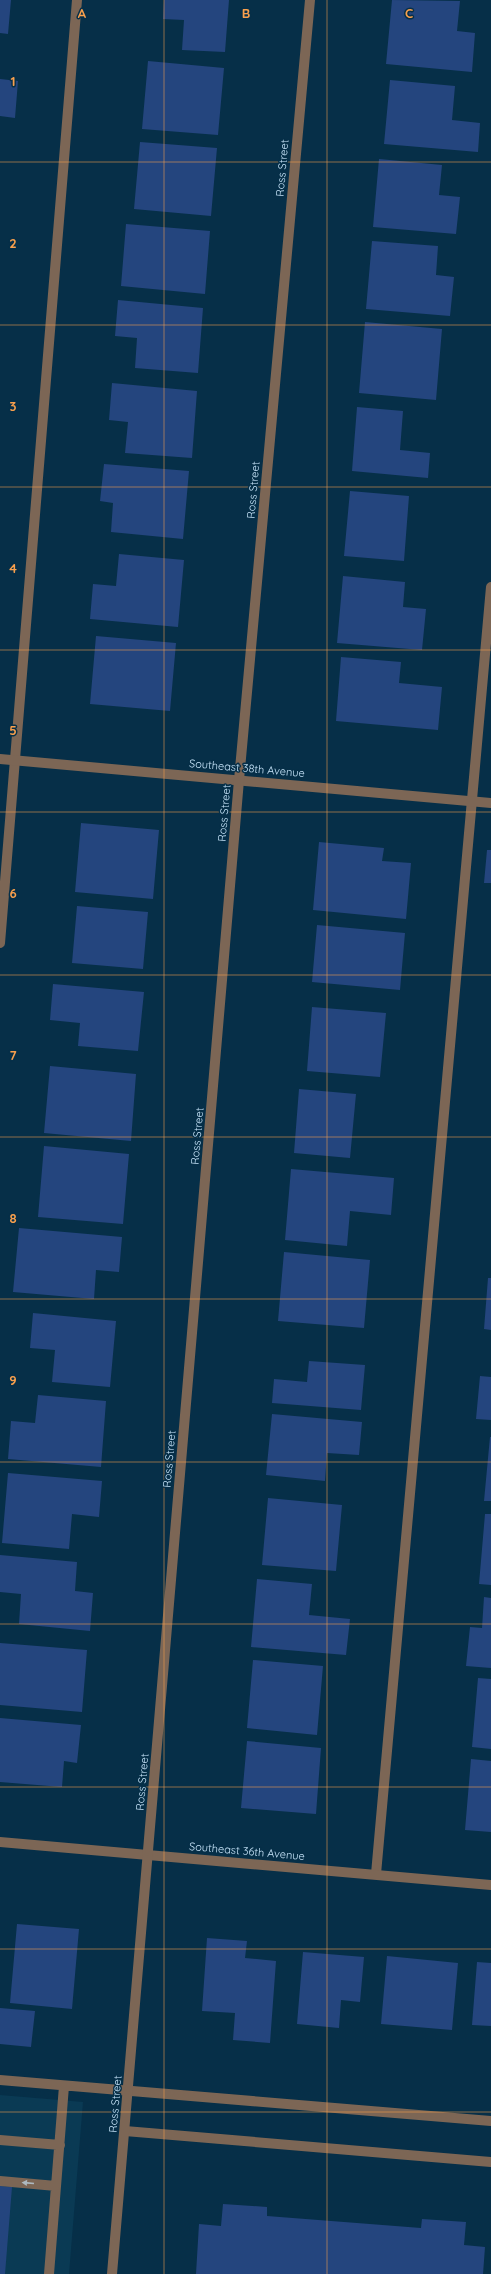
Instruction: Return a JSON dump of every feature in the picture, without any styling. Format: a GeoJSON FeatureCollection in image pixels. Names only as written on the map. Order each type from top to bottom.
{"type":"FeatureCollection","features":[{"type":"Feature","properties":{"kind":"street"},"geometry":{"type":"LineString","coordinates":[[0,943],[77,0]]}},
{"type":"Feature","properties":{"kind":"street","name":"Ross Street"},"geometry":{"type":"LineString","coordinates":[[112,2274],[239,780],[310,0]]}},
{"type":"Feature","properties":{"kind":"street"},"geometry":{"type":"LineString","coordinates":[[376,1874],[491,588]]}},
{"type":"Feature","properties":{"kind":"street","name":"Southeast 38th Avenue"},"geometry":{"type":"LineString","coordinates":[[0,759],[491,803]]}},
{"type":"Feature","properties":{"kind":"street","name":"Southeast 36th Avenue"},"geometry":{"type":"LineString","coordinates":[[0,1842],[491,1884]]}},
{"type":"Feature","properties":{"kind":"street"},"geometry":{"type":"LineString","coordinates":[[0,2080],[491,2121]]}},
{"type":"Feature","properties":{"kind":"street"},"geometry":{"type":"LineString","coordinates":[[49,2274],[64,2086]]}},
{"type":"Feature","properties":{"kind":"street"},"geometry":{"type":"LineString","coordinates":[[125,2130],[491,2162]]}},
{"type":"Feature","properties":{"kind":"street"},"geometry":{"type":"LineString","coordinates":[[0,2140],[60,2145]]}},
{"type":"Feature","properties":{"kind":"street"},"geometry":{"type":"LineString","coordinates":[[0,2181],[56,2186]]}},
{"type":"Feature","properties":{"kind":"shaded area"},"geometry":{"type":"Polygon","coordinates":[[[0,2095],[83,2102],[69,2274],[0,2274],[0,2095]]]}},
{"type":"Feature","properties":{"kind":"building"},"geometry":{"type":"Polygon","coordinates":[[[0,0],[11,0],[8,34],[0,33],[0,0]]]}},
{"type":"Feature","properties":{"kind":"building"},"geometry":{"type":"Polygon","coordinates":[[[164,0],[229,0],[225,52],[182,50],[184,20],[163,19],[164,0]]]}},
{"type":"Feature","properties":{"kind":"building"},"geometry":{"type":"Polygon","coordinates":[[[392,0],[460,1],[457,31],[475,33],[472,72],[386,64],[392,0]]]}},
{"type":"Feature","properties":{"kind":"building"},"geometry":{"type":"Polygon","coordinates":[[[148,61],[224,68],[218,135],[142,129],[148,61]]]}},
{"type":"Feature","properties":{"kind":"building"},"geometry":{"type":"Polygon","coordinates":[[[0,79],[18,81],[15,118],[0,116],[0,79]]]}},
{"type":"Feature","properties":{"kind":"building"},"geometry":{"type":"Polygon","coordinates":[[[390,80],[455,86],[452,120],[480,123],[478,152],[384,144],[390,80]]]}},
{"type":"Feature","properties":{"kind":"building"},"geometry":{"type":"Polygon","coordinates":[[[140,142],[217,148],[211,216],[134,209],[140,142]]]}},
{"type":"Feature","properties":{"kind":"building"},"geometry":{"type":"Polygon","coordinates":[[[379,159],[442,165],[439,195],[460,197],[456,234],[373,227],[379,159]]]}},
{"type":"Feature","properties":{"kind":"building"},"geometry":{"type":"Polygon","coordinates":[[[126,224],[210,231],[205,294],[121,286],[126,224]]]}},
{"type":"Feature","properties":{"kind":"building"},"geometry":{"type":"Polygon","coordinates":[[[372,241],[438,246],[436,275],[454,277],[450,316],[366,309],[372,241]]]}},
{"type":"Feature","properties":{"kind":"building"},"geometry":{"type":"Polygon","coordinates":[[[118,300],[203,308],[198,373],[135,368],[137,338],[115,336],[118,300]]]}},
{"type":"Feature","properties":{"kind":"building"},"geometry":{"type":"Polygon","coordinates":[[[365,322],[442,329],[436,400],[359,393],[365,322]]]}},
{"type":"Feature","properties":{"kind":"building"},"geometry":{"type":"Polygon","coordinates":[[[112,383],[197,391],[192,458],[125,453],[128,422],[109,420],[112,383]]]}},
{"type":"Feature","properties":{"kind":"building"},"geometry":{"type":"Polygon","coordinates":[[[357,407],[403,411],[400,450],[430,453],[428,478],[352,471],[357,407]]]}},
{"type":"Feature","properties":{"kind":"building"},"geometry":{"type":"Polygon","coordinates":[[[104,464],[189,471],[183,539],[111,532],[113,503],[100,501],[104,464]]]}},
{"type":"Feature","properties":{"kind":"building"},"geometry":{"type":"Polygon","coordinates":[[[350,491],[409,496],[404,561],[344,556],[350,491]]]}},
{"type":"Feature","properties":{"kind":"building"},"geometry":{"type":"Polygon","coordinates":[[[119,554],[184,560],[178,627],[90,619],[93,584],[116,586],[119,554]]]}},
{"type":"Feature","properties":{"kind":"building"},"geometry":{"type":"Polygon","coordinates":[[[343,576],[405,582],[403,607],[426,609],[422,650],[337,643],[343,576]]]}},
{"type":"Feature","properties":{"kind":"building"},"geometry":{"type":"Polygon","coordinates":[[[96,636],[176,643],[170,711],[90,704],[96,636]]]}},
{"type":"Feature","properties":{"kind":"building"},"geometry":{"type":"Polygon","coordinates":[[[341,657],[401,662],[399,683],[442,687],[438,730],[336,721],[341,657]]]}},
{"type":"Feature","properties":{"kind":"building"},"geometry":{"type":"Polygon","coordinates":[[[81,823],[159,830],[153,899],[75,892],[81,823]]]}},
{"type":"Feature","properties":{"kind":"building"},"geometry":{"type":"Polygon","coordinates":[[[319,842],[384,848],[382,861],[411,863],[406,919],[313,910],[319,842]]]}},
{"type":"Feature","properties":{"kind":"building"},"geometry":{"type":"Polygon","coordinates":[[[487,850],[491,850],[491,883],[484,883],[487,850]]]}},
{"type":"Feature","properties":{"kind":"building"},"geometry":{"type":"Polygon","coordinates":[[[77,906],[148,912],[143,969],[72,963],[77,906]]]}},
{"type":"Feature","properties":{"kind":"building"},"geometry":{"type":"Polygon","coordinates":[[[317,925],[405,933],[400,990],[312,982],[317,925]]]}},
{"type":"Feature","properties":{"kind":"building"},"geometry":{"type":"Polygon","coordinates":[[[53,984],[144,992],[138,1051],[78,1046],[80,1023],[50,1020],[53,984]]]}},
{"type":"Feature","properties":{"kind":"building"},"geometry":{"type":"Polygon","coordinates":[[[312,1007],[386,1013],[380,1077],[307,1071],[312,1007]]]}},
{"type":"Feature","properties":{"kind":"building"},"geometry":{"type":"Polygon","coordinates":[[[50,1066],[136,1074],[131,1141],[44,1133],[50,1066]]]}},
{"type":"Feature","properties":{"kind":"building"},"geometry":{"type":"Polygon","coordinates":[[[299,1089],[356,1094],[350,1158],[294,1153],[299,1089]]]}},
{"type":"Feature","properties":{"kind":"building"},"geometry":{"type":"Polygon","coordinates":[[[44,1146],[129,1154],[123,1224],[38,1217],[44,1146]]]}},
{"type":"Feature","properties":{"kind":"building"},"geometry":{"type":"Polygon","coordinates":[[[291,1169],[394,1178],[391,1215],[350,1211],[347,1246],[285,1240],[291,1169]]]}},
{"type":"Feature","properties":{"kind":"building"},"geometry":{"type":"Polygon","coordinates":[[[19,1228],[122,1237],[119,1272],[96,1270],[94,1299],[13,1292],[19,1228]]]}},
{"type":"Feature","properties":{"kind":"building"},"geometry":{"type":"Polygon","coordinates":[[[284,1252],[370,1260],[364,1328],[278,1321],[284,1252]]]}},
{"type":"Feature","properties":{"kind":"building"},"geometry":{"type":"Polygon","coordinates":[[[488,1278],[491,1278],[491,1330],[484,1329],[488,1278]]]}},
{"type":"Feature","properties":{"kind":"building"},"geometry":{"type":"Polygon","coordinates":[[[33,1313],[116,1321],[110,1387],[52,1382],[55,1350],[30,1348],[33,1313]]]}},
{"type":"Feature","properties":{"kind":"building"},"geometry":{"type":"Polygon","coordinates":[[[309,1361],[365,1365],[361,1410],[272,1403],[274,1379],[307,1382],[309,1361]]]}},
{"type":"Feature","properties":{"kind":"building"},"geometry":{"type":"Polygon","coordinates":[[[480,1376],[491,1377],[491,1420],[476,1419],[480,1376]]]}},
{"type":"Feature","properties":{"kind":"building"},"geometry":{"type":"Polygon","coordinates":[[[38,1395],[106,1401],[101,1467],[8,1459],[11,1421],[35,1423],[38,1395]]]}},
{"type":"Feature","properties":{"kind":"building"},"geometry":{"type":"Polygon","coordinates":[[[272,1414],[362,1422],[359,1455],[327,1453],[325,1481],[266,1475],[272,1414]]]}},
{"type":"Feature","properties":{"kind":"building"},"geometry":{"type":"Polygon","coordinates":[[[490,1437],[491,1501],[484,1501],[490,1437]]]}},
{"type":"Feature","properties":{"kind":"building"},"geometry":{"type":"Polygon","coordinates":[[[8,1473],[102,1481],[99,1517],[72,1514],[69,1549],[2,1543],[8,1473]]]}},
{"type":"Feature","properties":{"kind":"building"},"geometry":{"type":"Polygon","coordinates":[[[268,1498],[342,1505],[336,1571],[262,1565],[268,1498]]]}},
{"type":"Feature","properties":{"kind":"building"},"geometry":{"type":"Polygon","coordinates":[[[485,1514],[491,1514],[491,1585],[479,1584],[485,1514]]]}},
{"type":"Feature","properties":{"kind":"building"},"geometry":{"type":"Polygon","coordinates":[[[0,1555],[77,1562],[75,1591],[93,1593],[90,1631],[19,1624],[21,1594],[0,1592],[0,1555]]]}},
{"type":"Feature","properties":{"kind":"building"},"geometry":{"type":"Polygon","coordinates":[[[257,1579],[312,1584],[309,1615],[350,1619],[346,1655],[251,1647],[257,1579]]]}},
{"type":"Feature","properties":{"kind":"building"},"geometry":{"type":"Polygon","coordinates":[[[484,1597],[491,1598],[491,1668],[466,1666],[470,1627],[482,1628],[484,1597]]]}},
{"type":"Feature","properties":{"kind":"building"},"geometry":{"type":"Polygon","coordinates":[[[0,1643],[87,1650],[82,1712],[0,1705],[0,1643]]]}},
{"type":"Feature","properties":{"kind":"building"},"geometry":{"type":"Polygon","coordinates":[[[253,1660],[323,1666],[317,1735],[247,1728],[253,1660]]]}},
{"type":"Feature","properties":{"kind":"building"},"geometry":{"type":"Polygon","coordinates":[[[478,1678],[491,1679],[491,1749],[472,1747],[478,1678]]]}},
{"type":"Feature","properties":{"kind":"building"},"geometry":{"type":"Polygon","coordinates":[[[0,1718],[81,1725],[77,1763],[64,1761],[62,1787],[0,1782],[0,1718]]]}},
{"type":"Feature","properties":{"kind":"building"},"geometry":{"type":"Polygon","coordinates":[[[247,1741],[321,1748],[316,1814],[241,1808],[247,1741]]]}},
{"type":"Feature","properties":{"kind":"building"},"geometry":{"type":"Polygon","coordinates":[[[471,1759],[491,1761],[491,1832],[465,1830],[471,1759]]]}},
{"type":"Feature","properties":{"kind":"building"},"geometry":{"type":"Polygon","coordinates":[[[17,1924],[79,1929],[72,2009],[10,2003],[17,1924]]]}},
{"type":"Feature","properties":{"kind":"building"},"geometry":{"type":"Polygon","coordinates":[[[207,1938],[247,1941],[245,1958],[276,1961],[270,2043],[233,2040],[235,2013],[202,2011],[207,1938]]]}},
{"type":"Feature","properties":{"kind":"building"},"geometry":{"type":"Polygon","coordinates":[[[303,1952],[364,1957],[360,2002],[341,2000],[339,2028],[297,2024],[303,1952]]]}},
{"type":"Feature","properties":{"kind":"building"},"geometry":{"type":"Polygon","coordinates":[[[387,1956],[458,1963],[452,2030],[381,2024],[387,1956]]]}},
{"type":"Feature","properties":{"kind":"building"},"geometry":{"type":"Polygon","coordinates":[[[477,1962],[491,1963],[491,2026],[472,2025],[477,1962]]]}},
{"type":"Feature","properties":{"kind":"building"},"geometry":{"type":"Polygon","coordinates":[[[0,2008],[35,2011],[31,2047],[0,2044],[0,2008]]]}},
{"type":"Feature","properties":{"kind":"building"},"geometry":{"type":"Polygon","coordinates":[[[0,2186],[12,2187],[5,2274],[0,2274],[0,2186]]]}},
{"type":"Feature","properties":{"kind":"building"},"geometry":{"type":"Polygon","coordinates":[[[223,2204],[267,2207],[267,2216],[421,2228],[422,2219],[466,2222],[464,2245],[485,2247],[483,2274],[196,2274],[199,2224],[221,2226],[223,2204]]]}}]}
